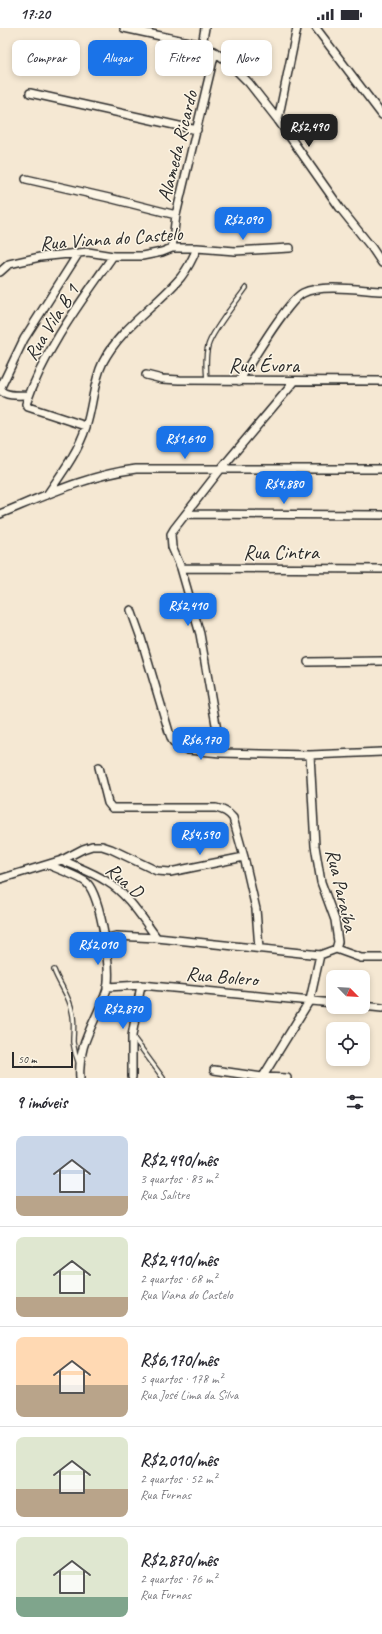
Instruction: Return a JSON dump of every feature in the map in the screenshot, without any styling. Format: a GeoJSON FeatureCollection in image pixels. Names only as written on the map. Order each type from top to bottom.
{"type":"FeatureCollection","features":[{"type":"Feature","properties":{"kind":"street"},"geometry":{"type":"LineString","coordinates":[[124,28],[181,40]]}},
{"type":"Feature","properties":{"kind":"street"},"geometry":{"type":"LineString","coordinates":[[203,40],[205,28]]}},
{"type":"Feature","properties":{"kind":"street"},"geometry":{"type":"LineString","coordinates":[[278,120],[297,28]]}},
{"type":"Feature","properties":{"kind":"street"},"geometry":{"type":"LineString","coordinates":[[316,28],[382,115]]}},
{"type":"Feature","properties":{"kind":"street"},"geometry":{"type":"LineString","coordinates":[[213,50],[238,71],[278,120],[340,208],[382,263]]}},
{"type":"Feature","properties":{"kind":"street","name":"Alameda Ricardo"},"geometry":{"type":"LineString","coordinates":[[172,248],[176,215],[216,52]]}},
{"type":"Feature","properties":{"kind":"street"},"geometry":{"type":"LineString","coordinates":[[30,93],[197,130]]}},
{"type":"Feature","properties":{"kind":"street"},"geometry":{"type":"LineString","coordinates":[[26,180],[109,198],[176,215]]}},
{"type":"Feature","properties":{"kind":"street","name":"Rua Viana do Castelo"},"geometry":{"type":"LineString","coordinates":[[0,272],[9,264],[40,257],[88,252],[113,256],[153,255],[172,248],[198,248],[181,277],[130,327],[114,346],[104,362],[97,381],[86,426],[76,450],[47,495]]}},
{"type":"Feature","properties":{"kind":"street"},"geometry":{"type":"LineString","coordinates":[[198,248],[235,251],[290,248]]}},
{"type":"Feature","properties":{"kind":"street"},"geometry":{"type":"LineString","coordinates":[[29,395],[9,395],[4,394],[0,390],[24,339],[78,254]]}},
{"type":"Feature","properties":{"kind":"street","name":"Rua Vila B 1"},"geometry":{"type":"LineString","coordinates":[[86,426],[28,407],[26,404],[33,383],[59,336],[113,256]]}},
{"type":"Feature","properties":{"kind":"street"},"geometry":{"type":"LineString","coordinates":[[239,381],[273,329],[295,299],[303,293],[322,288],[382,291]]}},
{"type":"Feature","properties":{"kind":"street","name":"Rua Évora"},"geometry":{"type":"LineString","coordinates":[[146,376],[162,379],[239,381],[382,381]]}},
{"type":"Feature","properties":{"kind":"street"},"geometry":{"type":"LineString","coordinates":[[221,753],[200,634],[181,568],[172,547],[171,534],[220,470],[295,381]]}},
{"type":"Feature","properties":{"kind":"street"},"geometry":{"type":"LineString","coordinates":[[0,514],[95,477],[136,469],[382,469]]}},
{"type":"Feature","properties":{"kind":"street"},"geometry":{"type":"LineString","coordinates":[[186,514],[382,515]]}},
{"type":"Feature","properties":{"kind":"street","name":"Rua Cintra"},"geometry":{"type":"LineString","coordinates":[[181,568],[382,569]]}},
{"type":"Feature","properties":{"kind":"street"},"geometry":{"type":"LineString","coordinates":[[131,610],[172,740],[181,748],[221,753],[310,755],[382,752]]}},
{"type":"Feature","properties":{"kind":"street"},"geometry":{"type":"LineString","coordinates":[[308,662],[382,661]]}},
{"type":"Feature","properties":{"kind":"street","name":"Rua Paraíba"},"geometry":{"type":"LineString","coordinates":[[262,1077],[310,1000],[320,955],[336,949],[338,942],[335,920],[321,882],[315,846],[310,755]]}},
{"type":"Feature","properties":{"kind":"street"},"geometry":{"type":"LineString","coordinates":[[99,767],[108,803],[112,808],[216,808],[230,813],[233,818],[244,857],[256,909],[259,949]]}},
{"type":"Feature","properties":{"kind":"street"},"geometry":{"type":"LineString","coordinates":[[0,879],[49,865],[62,860],[83,848],[92,846],[102,846],[110,849],[157,871],[170,872],[244,857]]}},
{"type":"Feature","properties":{"kind":"street","name":"Rua D"},"geometry":{"type":"LineString","coordinates":[[62,860],[108,881],[131,904],[157,938]]}},
{"type":"Feature","properties":{"kind":"street"},"geometry":{"type":"LineString","coordinates":[[49,865],[86,882],[97,902],[107,954],[107,987],[83,1046],[79,1064],[80,1078]]}},
{"type":"Feature","properties":{"kind":"street"},"geometry":{"type":"LineString","coordinates":[[104,939],[116,936],[157,938],[320,955]]}},
{"type":"Feature","properties":{"kind":"street"},"geometry":{"type":"LineString","coordinates":[[336,949],[362,958],[382,958]]}},
{"type":"Feature","properties":{"kind":"street"},"geometry":{"type":"LineString","coordinates":[[132,1077],[132,1036],[141,985]]}},
{"type":"Feature","properties":{"kind":"street","name":"Rua Bolero"},"geometry":{"type":"LineString","coordinates":[[107,987],[141,985],[326,1002]]}},
{"type":"Feature","properties":{"kind":"street"},"geometry":{"type":"LineString","coordinates":[[370,1007],[382,1008]]}},
{"type":"Feature","properties":{"kind":"street"},"geometry":{"type":"LineString","coordinates":[[214,1070],[262,1077],[287,1078]]}},
{"type":"Feature","properties":{"kind":"lane"},"geometry":{"type":"LineString","coordinates":[[208,380],[206,360],[208,345],[227,314],[246,288]]}},
{"type":"Feature","properties":{"kind":"lane"},"geometry":{"type":"LineString","coordinates":[[54,970],[72,1008],[74,1018],[74,1051],[79,1064]]}},
{"type":"Feature","properties":{"kind":"lane"},"geometry":{"type":"LineString","coordinates":[[132,1036],[163,1078]]}}]}
